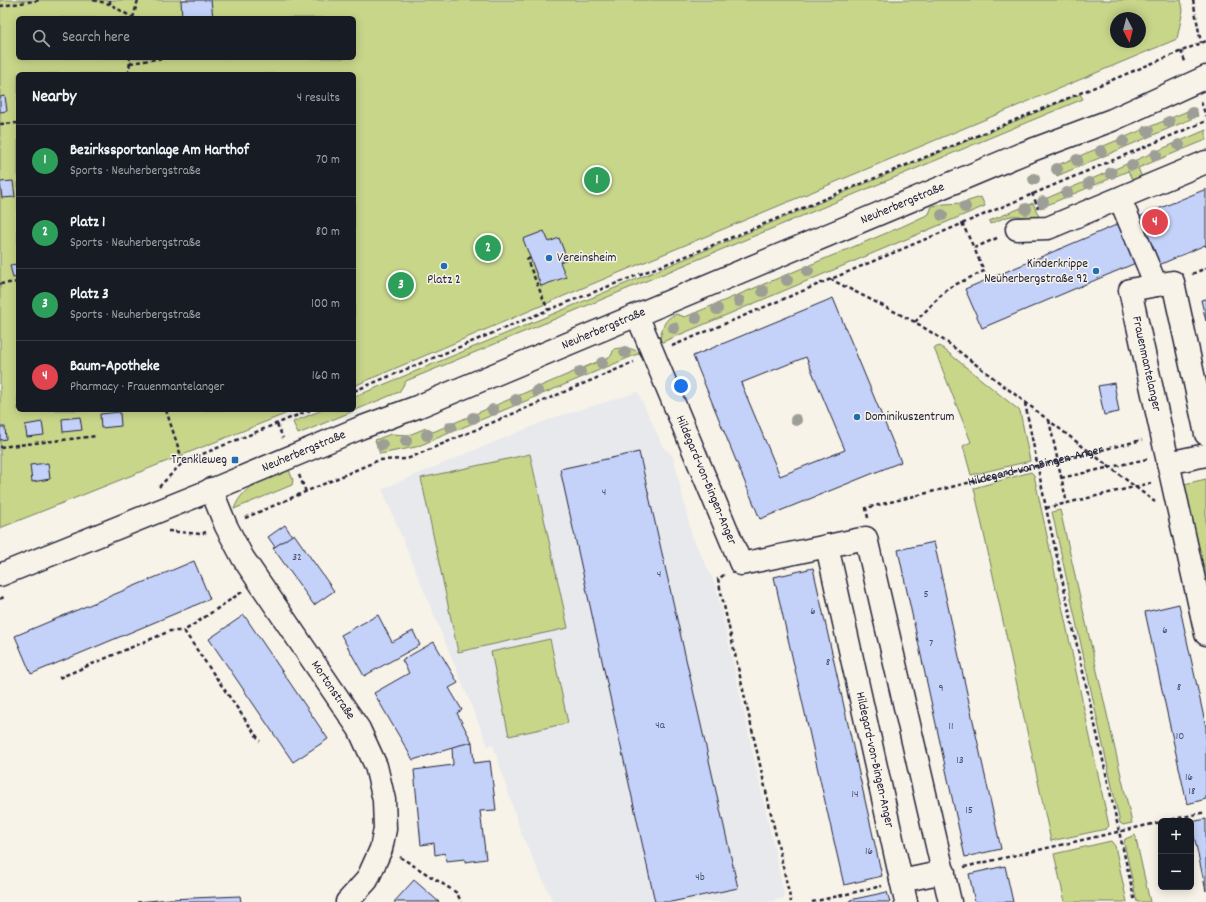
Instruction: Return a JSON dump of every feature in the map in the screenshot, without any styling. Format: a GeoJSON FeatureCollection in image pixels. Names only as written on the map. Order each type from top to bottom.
{"type":"FeatureCollection","features":[{"type":"Feature","properties":{"kind":"street","name":"Neuherbergstraße"},"geometry":{"type":"LineString","coordinates":[[0,574],[360,428],[417,407],[1017,156],[1112,120],[1206,77]]}},
{"type":"Feature","properties":{"kind":"street"},"geometry":{"type":"LineString","coordinates":[[1017,229],[1048,228],[1206,162]]}},
{"type":"Feature","properties":{"kind":"street"},"geometry":{"type":"LineString","coordinates":[[1120,198],[1156,285]]}},
{"type":"Feature","properties":{"kind":"street","name":"Frauenmantelanger"},"geometry":{"type":"LineString","coordinates":[[1206,434],[1172,282],[1130,290],[1162,467],[1201,588],[1206,634]]}},
{"type":"Feature","properties":{"kind":"street","name":"Hildegard-von-Bingen-Anger"},"geometry":{"type":"LineString","coordinates":[[637,315],[741,564]]}},
{"type":"Feature","properties":{"kind":"street"},"geometry":{"type":"LineString","coordinates":[[1162,467],[1206,456]]}},
{"type":"Feature","properties":{"kind":"street","name":"Mortonstraße"},"geometry":{"type":"LineString","coordinates":[[211,489],[226,526],[243,558],[362,735],[376,766],[384,800],[385,829],[381,849],[367,880],[347,902]]}},
{"type":"Feature","properties":{"kind":"street"},"geometry":{"type":"LineString","coordinates":[[741,564],[866,538],[950,902]]}},
{"type":"Feature","properties":{"kind":"street","name":"Hildegard-von-Bingen-Anger"},"geometry":{"type":"LineString","coordinates":[[828,546],[906,902]]}},
{"type":"Feature","properties":{"kind":"street"},"geometry":{"type":"LineString","coordinates":[[901,881],[944,872]]}},
{"type":"Feature","properties":{"kind":"path"},"geometry":{"type":"LineString","coordinates":[[0,6],[41,0]]}},
{"type":"Feature","properties":{"kind":"path"},"geometry":{"type":"LineString","coordinates":[[93,0],[110,2],[130,16]]}},
{"type":"Feature","properties":{"kind":"path"},"geometry":{"type":"LineString","coordinates":[[134,16],[138,0]]}},
{"type":"Feature","properties":{"kind":"path"},"geometry":{"type":"LineString","coordinates":[[1193,0],[1201,43]]}},
{"type":"Feature","properties":{"kind":"path"},"geometry":{"type":"LineString","coordinates":[[356,390],[548,310],[690,256],[1206,41]]}},
{"type":"Feature","properties":{"kind":"path"},"geometry":{"type":"LineString","coordinates":[[129,72],[130,63],[150,60]]}},
{"type":"Feature","properties":{"kind":"path"},"geometry":{"type":"LineString","coordinates":[[915,322],[948,288],[984,271],[962,223],[1206,121]]}},
{"type":"Feature","properties":{"kind":"path"},"geometry":{"type":"LineString","coordinates":[[0,124],[16,123]]}},
{"type":"Feature","properties":{"kind":"path"},"geometry":{"type":"LineString","coordinates":[[974,248],[1017,229]]}},
{"type":"Feature","properties":{"kind":"path"},"geometry":{"type":"LineString","coordinates":[[530,258],[527,260],[548,310]]}},
{"type":"Feature","properties":{"kind":"path"},"geometry":{"type":"LineString","coordinates":[[830,279],[915,322],[948,342],[1135,488],[1180,521]]}},
{"type":"Feature","properties":{"kind":"path"},"geometry":{"type":"LineString","coordinates":[[0,284],[16,282]]}},
{"type":"Feature","properties":{"kind":"path"},"geometry":{"type":"LineString","coordinates":[[1025,403],[1046,508],[1135,902]]}},
{"type":"Feature","properties":{"kind":"path"},"geometry":{"type":"LineString","coordinates":[[167,412],[183,462]]}},
{"type":"Feature","properties":{"kind":"path"},"geometry":{"type":"LineString","coordinates":[[153,490],[158,488],[183,462],[305,412]]}},
{"type":"Feature","properties":{"kind":"path"},"geometry":{"type":"LineString","coordinates":[[1049,420],[1067,504]]}},
{"type":"Feature","properties":{"kind":"path"},"geometry":{"type":"LineString","coordinates":[[0,447],[97,436]]}},
{"type":"Feature","properties":{"kind":"path","name":"Hildegard-von-Bingen-Anger"},"geometry":{"type":"LineString","coordinates":[[866,538],[870,528],[866,508],[1144,439]]}},
{"type":"Feature","properties":{"kind":"path"},"geometry":{"type":"LineString","coordinates":[[1061,478],[1110,468],[1162,467]]}},
{"type":"Feature","properties":{"kind":"path"},"geometry":{"type":"LineString","coordinates":[[1046,508],[1135,488],[1162,467]]}},
{"type":"Feature","properties":{"kind":"path"},"geometry":{"type":"LineString","coordinates":[[168,531],[201,534],[226,526],[306,492]]}},
{"type":"Feature","properties":{"kind":"path"},"geometry":{"type":"LineString","coordinates":[[741,564],[718,579],[791,902]]}},
{"type":"Feature","properties":{"kind":"path"},"geometry":{"type":"LineString","coordinates":[[59,678],[170,631],[184,630],[259,581]]}},
{"type":"Feature","properties":{"kind":"path"},"geometry":{"type":"LineString","coordinates":[[184,630],[260,741]]}},
{"type":"Feature","properties":{"kind":"path"},"geometry":{"type":"LineString","coordinates":[[1179,818],[1206,812]]}},
{"type":"Feature","properties":{"kind":"path"},"geometry":{"type":"LineString","coordinates":[[944,872],[1158,823]]}},
{"type":"Feature","properties":{"kind":"path"},"geometry":{"type":"LineString","coordinates":[[381,849],[400,857],[457,893],[461,902]]}},
{"type":"Feature","properties":{"kind":"path"},"geometry":{"type":"LineString","coordinates":[[812,902],[901,881]]}},
{"type":"Feature","properties":{"kind":"shaded area"},"geometry":{"type":"Polygon","coordinates":[[[638,392],[663,447],[673,456],[692,536],[716,586],[785,898],[767,902],[553,902],[521,833],[493,745],[488,746],[382,489],[550,419],[638,392]]]}},
{"type":"Feature","properties":{"kind":"green space"},"geometry":{"type":"Polygon","coordinates":[[[0,0],[1181,0],[1183,10],[1177,39],[585,287],[356,385],[356,72],[16,72],[16,412],[290,412],[0,528],[0,0]]]}},
{"type":"Feature","properties":{"kind":"green space"},"geometry":{"type":"Polygon","coordinates":[[[1080,94],[1083,99],[406,381],[399,392],[356,410],[356,396],[1080,94]]]}},
{"type":"Feature","properties":{"kind":"green space"},"geometry":{"type":"Polygon","coordinates":[[[1195,108],[1198,116],[1057,176],[1053,167],[1195,108]]]}},
{"type":"Feature","properties":{"kind":"green space"},"geometry":{"type":"Polygon","coordinates":[[[1206,130],[1206,140],[1138,168],[1143,180],[1134,184],[1128,171],[1040,208],[1038,202],[1206,130]]]}},
{"type":"Feature","properties":{"kind":"green space"},"geometry":{"type":"Polygon","coordinates":[[[981,197],[985,206],[660,343],[665,322],[676,314],[685,317],[901,227],[929,214],[932,206],[962,203],[981,197]]]}},
{"type":"Feature","properties":{"kind":"green space"},"geometry":{"type":"Polygon","coordinates":[[[1033,203],[1040,219],[1011,216],[990,224],[989,221],[1033,203]]]}},
{"type":"Feature","properties":{"kind":"green space"},"geometry":{"type":"Polygon","coordinates":[[[940,346],[1020,411],[1030,461],[971,475],[963,446],[971,442],[934,348],[940,346]]]}},
{"type":"Feature","properties":{"kind":"green space"},"geometry":{"type":"Polygon","coordinates":[[[614,349],[632,349],[640,353],[416,447],[380,454],[375,440],[391,434],[409,435],[426,428],[433,432],[611,356],[614,349]]]}},
{"type":"Feature","properties":{"kind":"green space"},"geometry":{"type":"Polygon","coordinates":[[[317,412],[351,412],[298,434],[293,422],[317,412]]]}},
{"type":"Feature","properties":{"kind":"green space"},"geometry":{"type":"Polygon","coordinates":[[[530,454],[568,628],[458,652],[421,478],[530,454]]]}},
{"type":"Feature","properties":{"kind":"green space"},"geometry":{"type":"Polygon","coordinates":[[[289,470],[293,480],[292,485],[234,509],[243,494],[250,488],[264,480],[289,470]]]}},
{"type":"Feature","properties":{"kind":"green space"},"geometry":{"type":"Polygon","coordinates":[[[1031,472],[1034,475],[1109,826],[1106,829],[1051,841],[974,488],[1031,472]]]}},
{"type":"Feature","properties":{"kind":"green space"},"geometry":{"type":"Polygon","coordinates":[[[1206,479],[1206,606],[1180,485],[1206,479]]]}},
{"type":"Feature","properties":{"kind":"green space"},"geometry":{"type":"Polygon","coordinates":[[[1060,510],[1132,823],[1123,825],[1120,823],[1052,512],[1060,510]]]}},
{"type":"Feature","properties":{"kind":"green space"},"geometry":{"type":"Polygon","coordinates":[[[550,639],[568,723],[509,736],[491,652],[550,639]]]}},
{"type":"Feature","properties":{"kind":"green space"},"geometry":{"type":"Polygon","coordinates":[[[1135,835],[1150,902],[1137,902],[1124,843],[1125,839],[1135,835]]]}},
{"type":"Feature","properties":{"kind":"green space"},"geometry":{"type":"Polygon","coordinates":[[[1111,841],[1115,846],[1127,902],[1065,902],[1054,854],[1111,841]]]}},
{"type":"Feature","properties":{"kind":"building"},"geometry":{"type":"Polygon","coordinates":[[[181,0],[211,0],[213,16],[182,16],[181,0]]]}},
{"type":"Feature","properties":{"kind":"building"},"geometry":{"type":"Polygon","coordinates":[[[5,96],[7,111],[0,112],[0,97],[5,96]]]}},
{"type":"Feature","properties":{"kind":"building"},"geometry":{"type":"Polygon","coordinates":[[[13,181],[15,197],[2,198],[0,182],[13,181]]]}},
{"type":"Feature","properties":{"kind":"building"},"geometry":{"type":"Polygon","coordinates":[[[1206,189],[1206,247],[1205,245],[1159,265],[1139,217],[1206,189]]]}},
{"type":"Feature","properties":{"kind":"building"},"geometry":{"type":"Polygon","coordinates":[[[1121,223],[1138,262],[982,328],[965,289],[1121,223]]]}},
{"type":"Feature","properties":{"kind":"building","name":"Vereinsheim"},"geometry":{"type":"Polygon","coordinates":[[[544,231],[549,242],[559,238],[567,259],[560,262],[566,277],[541,286],[523,239],[544,231]]]}},
{"type":"Feature","properties":{"kind":"building"},"geometry":{"type":"Polygon","coordinates":[[[16,264],[16,277],[13,278],[10,265],[16,264]]]}},
{"type":"Feature","properties":{"kind":"building","name":"Dominikuszentrum"},"geometry":{"type":"Polygon","coordinates":[[[833,298],[901,462],[760,519],[693,356],[833,298]],[[806,357],[741,383],[780,476],[845,450],[806,357]]]}},
{"type":"Feature","properties":{"kind":"building"},"geometry":{"type":"Polygon","coordinates":[[[1206,299],[1206,321],[1201,300],[1206,299]]]}},
{"type":"Feature","properties":{"kind":"building"},"geometry":{"type":"Polygon","coordinates":[[[1114,383],[1119,412],[1104,415],[1098,386],[1114,383]]]}},
{"type":"Feature","properties":{"kind":"building"},"geometry":{"type":"Polygon","coordinates":[[[120,412],[121,426],[101,428],[100,414],[120,412]]]}},
{"type":"Feature","properties":{"kind":"building"},"geometry":{"type":"Polygon","coordinates":[[[80,417],[82,430],[63,432],[62,419],[80,417]]]}},
{"type":"Feature","properties":{"kind":"building"},"geometry":{"type":"Polygon","coordinates":[[[42,422],[44,435],[27,437],[25,425],[42,422]]]}},
{"type":"Feature","properties":{"kind":"building"},"geometry":{"type":"Polygon","coordinates":[[[0,427],[5,427],[6,439],[0,440],[0,427]]]}},
{"type":"Feature","properties":{"kind":"building"},"geometry":{"type":"Polygon","coordinates":[[[639,452],[738,888],[671,902],[655,902],[560,469],[639,452]]]}},
{"type":"Feature","properties":{"kind":"building"},"geometry":{"type":"Polygon","coordinates":[[[48,463],[50,479],[32,482],[30,465],[48,463]]]}},
{"type":"Feature","properties":{"kind":"building"},"geometry":{"type":"Polygon","coordinates":[[[285,525],[292,536],[275,547],[268,537],[285,525]]]}},
{"type":"Feature","properties":{"kind":"building"},"geometry":{"type":"Polygon","coordinates":[[[294,534],[334,591],[314,605],[273,548],[294,534]]]}},
{"type":"Feature","properties":{"kind":"building"},"geometry":{"type":"Polygon","coordinates":[[[934,542],[1001,849],[965,857],[898,550],[934,542]]]}},
{"type":"Feature","properties":{"kind":"building"},"geometry":{"type":"Polygon","coordinates":[[[194,561],[210,599],[31,674],[15,636],[194,561]]]}},
{"type":"Feature","properties":{"kind":"building"},"geometry":{"type":"Polygon","coordinates":[[[813,568],[882,876],[844,885],[774,577],[813,568]]]}},
{"type":"Feature","properties":{"kind":"building"},"geometry":{"type":"Polygon","coordinates":[[[1179,604],[1206,727],[1206,799],[1187,804],[1145,612],[1179,604]]]}},
{"type":"Feature","properties":{"kind":"building"},"geometry":{"type":"Polygon","coordinates":[[[244,615],[328,739],[293,762],[209,639],[244,615]]]}},
{"type":"Feature","properties":{"kind":"building"},"geometry":{"type":"Polygon","coordinates":[[[378,615],[392,642],[413,631],[420,645],[364,676],[341,635],[378,615]]]}},
{"type":"Feature","properties":{"kind":"building"},"geometry":{"type":"Polygon","coordinates":[[[434,642],[458,683],[449,688],[462,710],[457,713],[472,742],[413,760],[374,693],[409,673],[402,660],[434,642]]]}},
{"type":"Feature","properties":{"kind":"building"},"geometry":{"type":"Polygon","coordinates":[[[472,742],[474,763],[490,761],[496,810],[480,811],[486,859],[465,862],[465,859],[446,861],[445,853],[435,855],[434,843],[421,845],[414,770],[453,765],[452,747],[472,742]]]}},
{"type":"Feature","properties":{"kind":"building"},"geometry":{"type":"Polygon","coordinates":[[[1206,819],[1206,891],[1194,836],[1194,821],[1206,819]]]}},
{"type":"Feature","properties":{"kind":"building"},"geometry":{"type":"Polygon","coordinates":[[[1005,866],[1013,902],[975,902],[969,874],[1005,866]]]}},
{"type":"Feature","properties":{"kind":"building"},"geometry":{"type":"Polygon","coordinates":[[[414,880],[439,902],[394,902],[414,880]]]}},
{"type":"Feature","properties":{"kind":"building"},"geometry":{"type":"Polygon","coordinates":[[[887,892],[890,902],[850,902],[850,900],[887,892]]]}},
{"type":"Feature","properties":{"kind":"building"},"geometry":{"type":"Polygon","coordinates":[[[240,896],[241,902],[170,902],[170,899],[240,896]]]}},
{"type":"Feature","properties":{"kind":"building"},"geometry":{"type":"Polygon","coordinates":[[[170,899],[170,902],[137,902],[170,899]]]}},
{"type":"Feature","properties":{"kind":"place","name":"Bezirkssportanlage Am Harthof"},"geometry":{"type":"Point","coordinates":[597,180]}},
{"type":"Feature","properties":{"kind":"place","name":"Baum-Apotheke"},"geometry":{"type":"Point","coordinates":[1155,222]}},
{"type":"Feature","properties":{"kind":"place","name":"Platz 1"},"geometry":{"type":"Point","coordinates":[488,248]}},
{"type":"Feature","properties":{"kind":"place","name":"Vereinsheim"},"geometry":{"type":"Point","coordinates":[549,258]}},
{"type":"Feature","properties":{"kind":"place","name":"Platz 2"},"geometry":{"type":"Point","coordinates":[444,266]}},
{"type":"Feature","properties":{"kind":"place","name":"Kinderkrippe Neuherbergstraße 92"},"geometry":{"type":"Point","coordinates":[1096,271]}},
{"type":"Feature","properties":{"kind":"place","name":"Platz 3"},"geometry":{"type":"Point","coordinates":[401,285]}},
{"type":"Feature","properties":{"kind":"place","name":"Dominikuszentrum"},"geometry":{"type":"Point","coordinates":[857,417]}},
{"type":"Feature","properties":{"kind":"place","name":"Trenkleweg"},"geometry":{"type":"Point","coordinates":[235,460]}}]}
